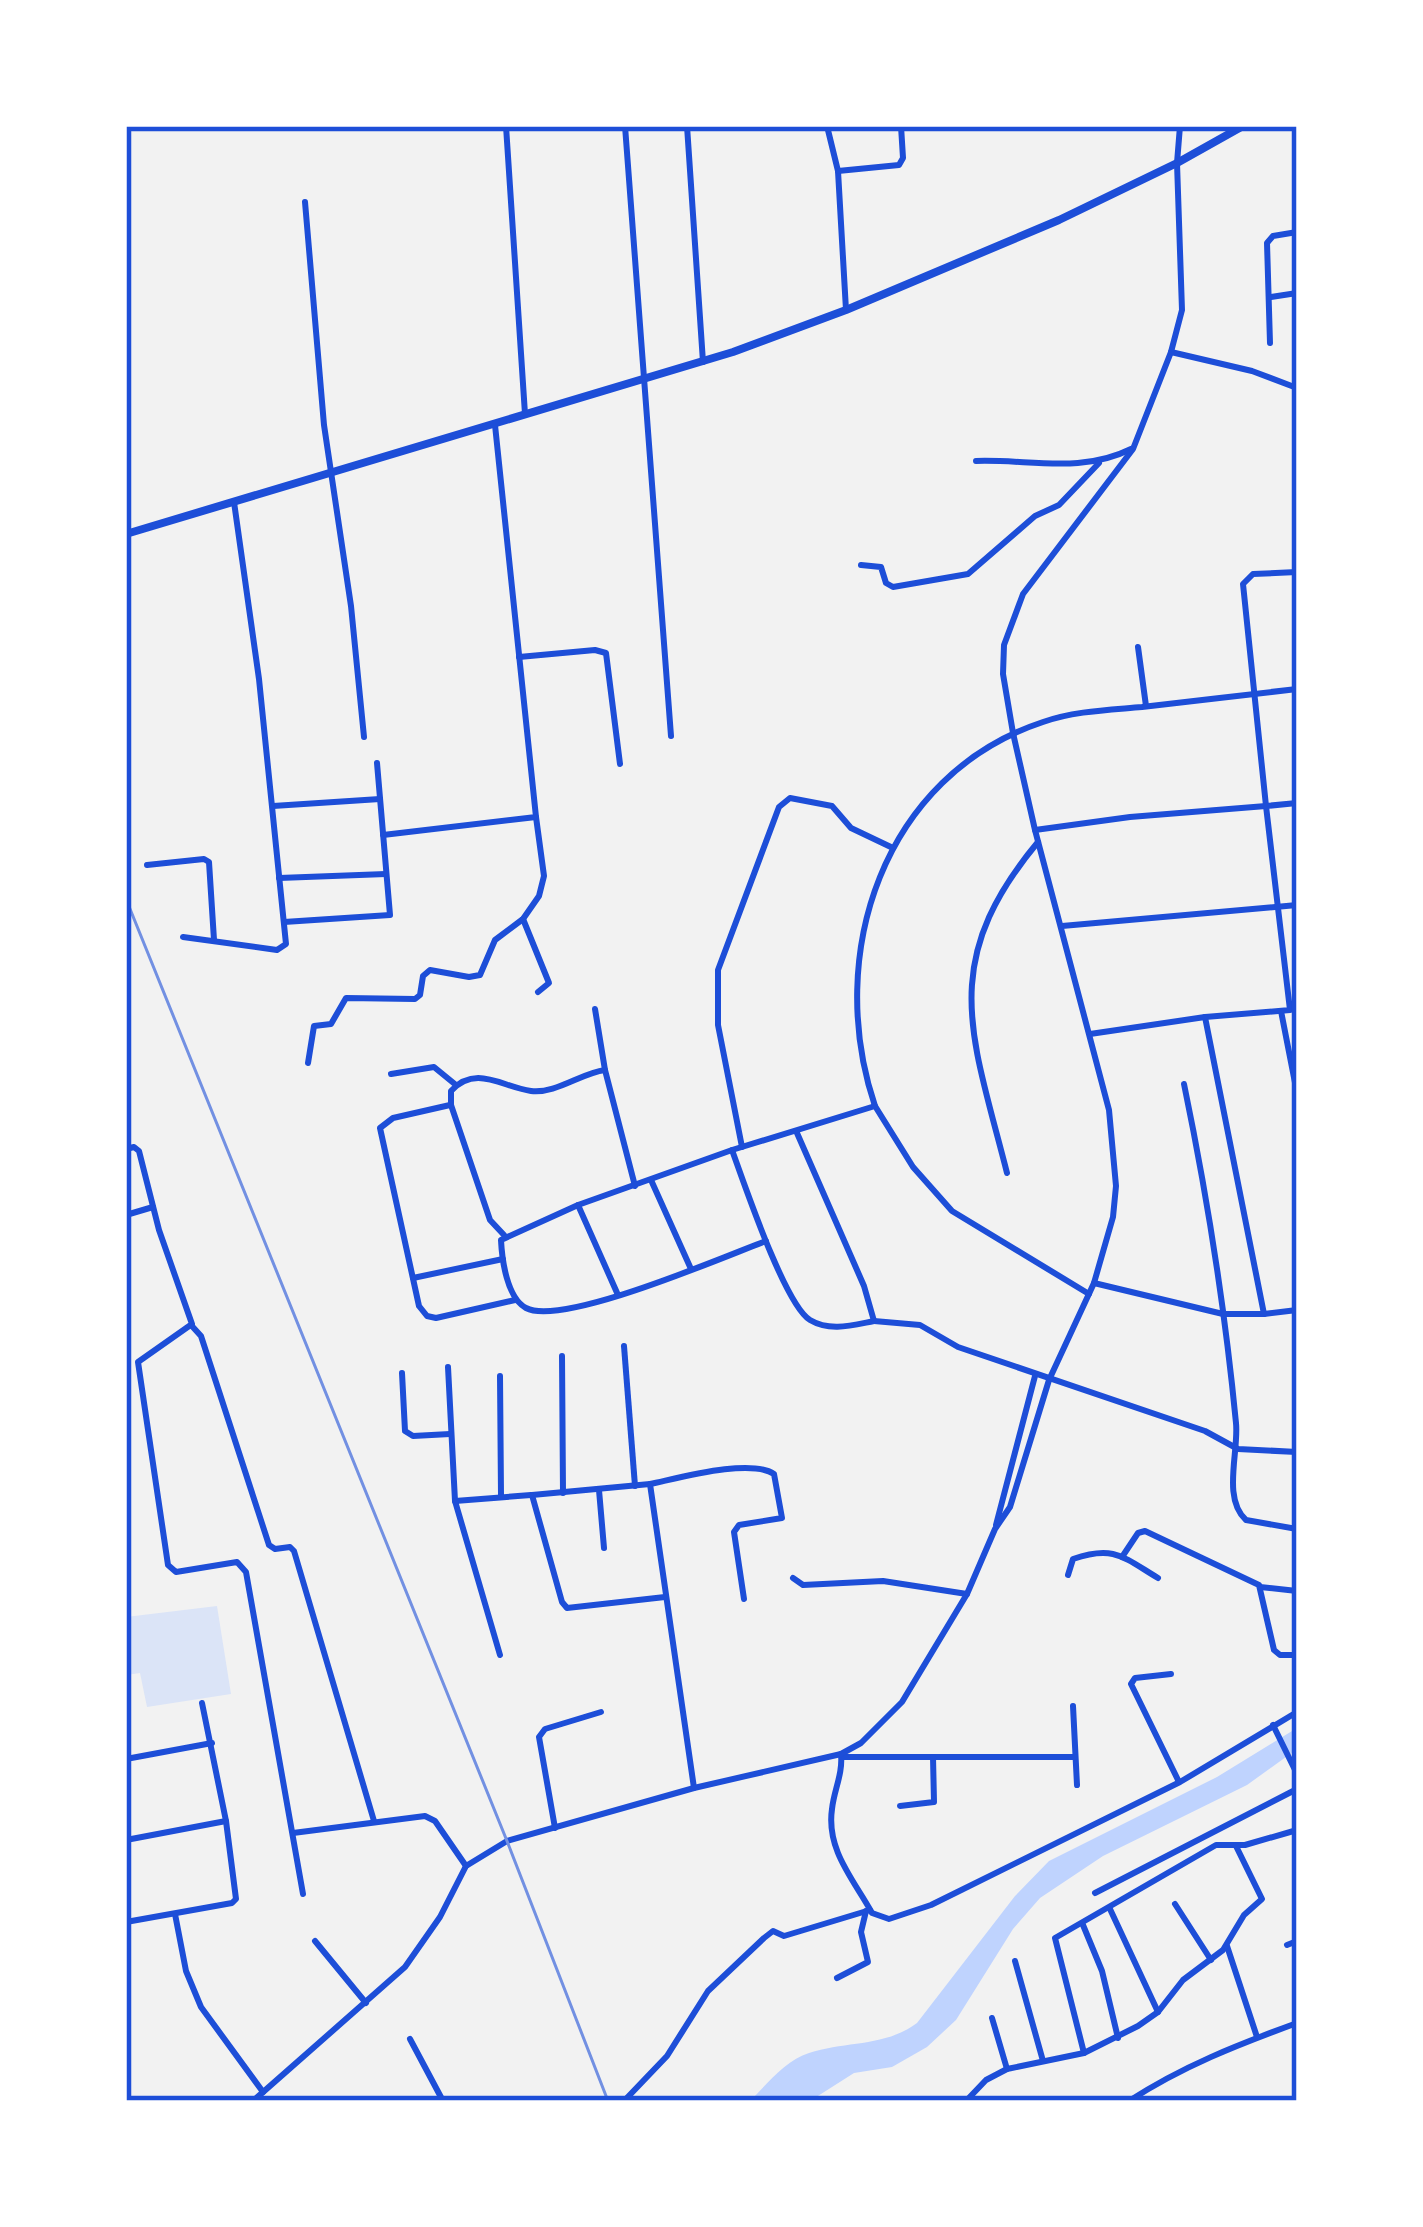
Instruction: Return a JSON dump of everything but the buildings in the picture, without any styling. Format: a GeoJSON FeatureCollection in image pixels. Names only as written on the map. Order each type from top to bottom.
{"type":"FeatureCollection","features":[{"type":"Feature","properties":{"kind":"main road"},"geometry":{"type":"LineString","coordinates":[[126,534],[704,362],[846,310],[1059,220],[1243,126]]}},
{"type":"Feature","properties":{"kind":"street"},"geometry":{"type":"LineString","coordinates":[[506,126],[525,414]]}},
{"type":"Feature","properties":{"kind":"street"},"geometry":{"type":"LineString","coordinates":[[625,126],[671,736]]}},
{"type":"Feature","properties":{"kind":"street"},"geometry":{"type":"LineString","coordinates":[[687,126],[704,362]]}},
{"type":"Feature","properties":{"kind":"street"},"geometry":{"type":"LineString","coordinates":[[827,126],[838,171],[846,310]]}},
{"type":"Feature","properties":{"kind":"street"},"geometry":{"type":"LineString","coordinates":[[838,171],[899,165],[902,126]]}},
{"type":"Feature","properties":{"kind":"street"},"geometry":{"type":"LineString","coordinates":[[1180,126],[1182,294],[1171,352],[1133,448],[1034,578],[1014,614],[1003,657],[1013,733],[1035,830],[1115,1147],[1113,1216],[1094,1283],[1048,1380],[1010,1507],[995,1529],[967,1594],[890,1718],[841,1755],[831,1815],[833,1844],[868,1911],[889,1918],[931,1905],[1180,1782],[1297,1712]]}},
{"type":"Feature","properties":{"kind":"street"},"geometry":{"type":"LineString","coordinates":[[305,202],[329,472],[351,606],[364,737]]}},
{"type":"Feature","properties":{"kind":"street"},"geometry":{"type":"LineString","coordinates":[[1270,343],[1267,243],[1273,236],[1297,232]]}},
{"type":"Feature","properties":{"kind":"street"},"geometry":{"type":"LineString","coordinates":[[1271,297],[1297,293]]}},
{"type":"Feature","properties":{"kind":"street"},"geometry":{"type":"LineString","coordinates":[[1171,352],[1252,371],[1297,388]]}},
{"type":"Feature","properties":{"kind":"street"},"geometry":{"type":"LineString","coordinates":[[308,1063],[314,1026],[331,1024],[344,1000],[416,999],[426,970],[476,977],[484,970],[495,940],[524,919],[536,902],[544,876],[495,425]]}},
{"type":"Feature","properties":{"kind":"street"},"geometry":{"type":"LineString","coordinates":[[976,461],[1099,463],[1133,448]]}},
{"type":"Feature","properties":{"kind":"street"},"geometry":{"type":"LineString","coordinates":[[861,565],[880,567],[886,583],[893,587],[963,577],[1035,516],[1059,505],[1099,463]]}},
{"type":"Feature","properties":{"kind":"street"},"geometry":{"type":"LineString","coordinates":[[183,937],[282,949],[286,944],[260,679],[234,502]]}},
{"type":"Feature","properties":{"kind":"street"},"geometry":{"type":"LineString","coordinates":[[1297,572],[1253,574],[1244,580],[1297,1093]]}},
{"type":"Feature","properties":{"kind":"street"},"geometry":{"type":"LineString","coordinates":[[1138,647],[1146,706]]}},
{"type":"Feature","properties":{"kind":"street"},"geometry":{"type":"LineString","coordinates":[[518,657],[606,653],[620,764]]}},
{"type":"Feature","properties":{"kind":"street"},"geometry":{"type":"LineString","coordinates":[[1089,1294],[952,1211],[913,1167],[875,1106],[857,1004],[858,950],[867,911],[893,848],[939,786],[966,759],[1013,733],[1056,718],[1297,689]]}},
{"type":"Feature","properties":{"kind":"street"},"geometry":{"type":"LineString","coordinates":[[284,922],[390,914],[377,763]]}},
{"type":"Feature","properties":{"kind":"street"},"geometry":{"type":"LineString","coordinates":[[742,1147],[718,1025],[718,970],[779,807],[790,798],[832,806],[851,829],[893,848]]}},
{"type":"Feature","properties":{"kind":"street"},"geometry":{"type":"LineString","coordinates":[[272,806],[380,799]]}},
{"type":"Feature","properties":{"kind":"street"},"geometry":{"type":"LineString","coordinates":[[1035,830],[1297,803]]}},
{"type":"Feature","properties":{"kind":"street"},"geometry":{"type":"LineString","coordinates":[[383,835],[536,817]]}},
{"type":"Feature","properties":{"kind":"street"},"geometry":{"type":"LineString","coordinates":[[1007,1173],[981,1066],[970,987],[993,902],[1038,842]]}},
{"type":"Feature","properties":{"kind":"street"},"geometry":{"type":"LineString","coordinates":[[147,865],[206,860],[214,940]]}},
{"type":"Feature","properties":{"kind":"street"},"geometry":{"type":"LineString","coordinates":[[280,878],[386,874]]}},
{"type":"Feature","properties":{"kind":"street"},"geometry":{"type":"LineString","coordinates":[[1061,926],[1297,905]]}},
{"type":"Feature","properties":{"kind":"street"},"geometry":{"type":"LineString","coordinates":[[524,919],[549,983],[538,992]]}},
{"type":"Feature","properties":{"kind":"street"},"geometry":{"type":"LineString","coordinates":[[595,1009],[605,1070],[635,1186]]}},
{"type":"Feature","properties":{"kind":"street"},"geometry":{"type":"LineString","coordinates":[[1090,1034],[1289,1010]]}},
{"type":"Feature","properties":{"kind":"street"},"geometry":{"type":"LineString","coordinates":[[1204,1017],[1264,1314]]}},
{"type":"Feature","properties":{"kind":"street"},"geometry":{"type":"LineString","coordinates":[[392,1074],[434,1067],[456,1085]]}},
{"type":"Feature","properties":{"kind":"street"},"geometry":{"type":"LineString","coordinates":[[504,1235],[490,1220],[451,1105],[451,1091],[470,1079],[489,1078],[542,1091],[605,1070]]}},
{"type":"Feature","properties":{"kind":"street"},"geometry":{"type":"LineString","coordinates":[[1184,1084],[1223,1314],[1238,1449],[1234,1496],[1242,1517],[1297,1529]]}},
{"type":"Feature","properties":{"kind":"street"},"geometry":{"type":"LineString","coordinates":[[451,1105],[393,1118],[380,1128],[418,1306],[430,1318],[515,1300]]}},
{"type":"Feature","properties":{"kind":"street"},"geometry":{"type":"LineString","coordinates":[[766,1241],[548,1314],[515,1300],[501,1240],[578,1205],[731,1150],[875,1106]]}},
{"type":"Feature","properties":{"kind":"street"},"geometry":{"type":"LineString","coordinates":[[797,1133],[864,1286],[874,1321]]}},
{"type":"Feature","properties":{"kind":"street"},"geometry":{"type":"LineString","coordinates":[[126,1149],[139,1151],[152,1207],[191,1325],[201,1336],[269,1545],[290,1547],[294,1552],[374,1821]]}},
{"type":"Feature","properties":{"kind":"street"},"geometry":{"type":"LineString","coordinates":[[731,1150],[766,1241],[806,1318],[837,1327],[874,1321],[920,1324],[958,1347],[1204,1431],[1238,1449],[1297,1452]]}},
{"type":"Feature","properties":{"kind":"street"},"geometry":{"type":"LineString","coordinates":[[651,1180],[691,1269]]}},
{"type":"Feature","properties":{"kind":"street"},"geometry":{"type":"LineString","coordinates":[[578,1205],[618,1294]]}},
{"type":"Feature","properties":{"kind":"street"},"geometry":{"type":"LineString","coordinates":[[126,1215],[152,1207]]}},
{"type":"Feature","properties":{"kind":"street"},"geometry":{"type":"LineString","coordinates":[[413,1278],[503,1259]]}},
{"type":"Feature","properties":{"kind":"street"},"geometry":{"type":"LineString","coordinates":[[1094,1283],[1223,1314],[1297,1310]]}},
{"type":"Feature","properties":{"kind":"street"},"geometry":{"type":"LineString","coordinates":[[191,1325],[138,1362],[168,1564],[176,1572],[237,1562],[244,1567],[303,1894]]}},
{"type":"Feature","properties":{"kind":"street"},"geometry":{"type":"LineString","coordinates":[[624,1346],[634,1486]]}},
{"type":"Feature","properties":{"kind":"street"},"geometry":{"type":"LineString","coordinates":[[562,1356],[563,1493]]}},
{"type":"Feature","properties":{"kind":"street"},"geometry":{"type":"LineString","coordinates":[[448,1367],[455,1501],[500,1655]]}},
{"type":"Feature","properties":{"kind":"street"},"geometry":{"type":"LineString","coordinates":[[402,1373],[405,1431],[413,1436],[451,1434]]}},
{"type":"Feature","properties":{"kind":"street"},"geometry":{"type":"LineString","coordinates":[[995,1529],[1035,1375]]}},
{"type":"Feature","properties":{"kind":"street"},"geometry":{"type":"LineString","coordinates":[[500,1376],[501,1496]]}},
{"type":"Feature","properties":{"kind":"street"},"geometry":{"type":"LineString","coordinates":[[455,1501],[599,1490],[765,1468],[774,1474],[783,1510],[781,1520],[739,1525],[734,1532],[745,1599]]}},
{"type":"Feature","properties":{"kind":"street"},"geometry":{"type":"LineString","coordinates":[[650,1484],[694,1788]]}},
{"type":"Feature","properties":{"kind":"street"},"geometry":{"type":"LineString","coordinates":[[599,1490],[604,1548]]}},
{"type":"Feature","properties":{"kind":"street"},"geometry":{"type":"LineString","coordinates":[[532,1495],[565,1606],[573,1610],[665,1597]]}},
{"type":"Feature","properties":{"kind":"street"},"geometry":{"type":"LineString","coordinates":[[1123,1557],[1145,1531],[1260,1587],[1297,1592]]}},
{"type":"Feature","properties":{"kind":"street"},"geometry":{"type":"LineString","coordinates":[[1068,1575],[1075,1558],[1100,1550],[1123,1557],[1158,1578]]}},
{"type":"Feature","properties":{"kind":"street"},"geometry":{"type":"LineString","coordinates":[[793,1579],[802,1585],[883,1581],[967,1594]]}},
{"type":"Feature","properties":{"kind":"street"},"geometry":{"type":"LineString","coordinates":[[1260,1587],[1274,1650],[1280,1655],[1297,1655]]}},
{"type":"Feature","properties":{"kind":"street"},"geometry":{"type":"LineString","coordinates":[[1171,1674],[1135,1678],[1131,1684],[1180,1782]]}},
{"type":"Feature","properties":{"kind":"street"},"geometry":{"type":"LineString","coordinates":[[126,1922],[236,1899],[202,1703]]}},
{"type":"Feature","properties":{"kind":"street"},"geometry":{"type":"LineString","coordinates":[[1072,1706],[1077,1785]]}},
{"type":"Feature","properties":{"kind":"street"},"geometry":{"type":"LineString","coordinates":[[555,1828],[540,1735],[545,1729],[601,1712]]}},
{"type":"Feature","properties":{"kind":"street"},"geometry":{"type":"LineString","coordinates":[[1275,1729],[1297,1774]]}},
{"type":"Feature","properties":{"kind":"street"},"geometry":{"type":"LineString","coordinates":[[126,1759],[212,1743]]}},
{"type":"Feature","properties":{"kind":"street"},"geometry":{"type":"LineString","coordinates":[[255,2100],[405,1967],[424,1943],[466,1865],[507,1841],[694,1788],[841,1755],[1076,1756]]}},
{"type":"Feature","properties":{"kind":"street"},"geometry":{"type":"LineString","coordinates":[[901,1806],[934,1802],[933,1756]]}},
{"type":"Feature","properties":{"kind":"street"},"geometry":{"type":"LineString","coordinates":[[1095,1893],[1297,1789]]}},
{"type":"Feature","properties":{"kind":"street"},"geometry":{"type":"LineString","coordinates":[[293,1833],[429,1817],[466,1865]]}},
{"type":"Feature","properties":{"kind":"street"},"geometry":{"type":"LineString","coordinates":[[126,1840],[226,1821]]}},
{"type":"Feature","properties":{"kind":"street"},"geometry":{"type":"LineString","coordinates":[[1084,2053],[1054,1943],[1206,1850],[1297,1830]]}},
{"type":"Feature","properties":{"kind":"street"},"geometry":{"type":"LineString","coordinates":[[966,2101],[986,2080],[1007,2069],[1084,2053],[1158,2012],[1178,1984],[1227,1946],[1241,1920],[1262,1898],[1236,1846]]}},
{"type":"Feature","properties":{"kind":"street"},"geometry":{"type":"LineString","coordinates":[[1174,1904],[1211,1960]]}},
{"type":"Feature","properties":{"kind":"street"},"geometry":{"type":"LineString","coordinates":[[1110,1909],[1158,2012]]}},
{"type":"Feature","properties":{"kind":"street"},"geometry":{"type":"LineString","coordinates":[[836,1978],[868,1962],[861,1932],[868,1911]]}},
{"type":"Feature","properties":{"kind":"street"},"geometry":{"type":"LineString","coordinates":[[625,2101],[667,2056],[708,1991],[764,1938],[773,1931],[784,1936],[868,1911]]}},
{"type":"Feature","properties":{"kind":"street"},"geometry":{"type":"LineString","coordinates":[[175,1914],[186,1971],[201,2007],[263,2092]]}},
{"type":"Feature","properties":{"kind":"street"},"geometry":{"type":"LineString","coordinates":[[1083,1925],[1102,1971],[1118,2038]]}},
{"type":"Feature","properties":{"kind":"street"},"geometry":{"type":"LineString","coordinates":[[315,1940],[365,2003]]}},
{"type":"Feature","properties":{"kind":"street"},"geometry":{"type":"LineString","coordinates":[[1287,1945],[1297,1941]]}},
{"type":"Feature","properties":{"kind":"street"},"geometry":{"type":"LineString","coordinates":[[1227,1946],[1257,2037]]}},
{"type":"Feature","properties":{"kind":"street"},"geometry":{"type":"LineString","coordinates":[[1015,1961],[1043,2062]]}},
{"type":"Feature","properties":{"kind":"street"},"geometry":{"type":"LineString","coordinates":[[992,2018],[1007,2069]]}},
{"type":"Feature","properties":{"kind":"street"},"geometry":{"type":"LineString","coordinates":[[1131,2100],[1188,2065],[1297,2023]]}},
{"type":"Feature","properties":{"kind":"street"},"geometry":{"type":"LineString","coordinates":[[410,2038],[443,2101]]}},
{"type":"Feature","properties":{"kind":"shaded area"},"geometry":{"type":"Polygon","coordinates":[[[217,1606],[231,1694],[147,1707],[140,1673],[126,1675],[126,1617],[217,1606]]]}},
{"type":"Feature","properties":{"kind":"water"},"geometry":{"type":"Polygon","coordinates":[[[1297,1728],[1297,1749],[1247,1785],[1103,1856],[1040,1898],[1013,1929],[956,2020],[927,2047],[892,2067],[854,2073],[810,2101],[750,2101],[801,2056],[892,2036],[917,2023],[1015,1896],[1049,1861],[1217,1777],[1297,1728]]]}},
{"type":"Feature","properties":{"kind":"railway"},"geometry":{"type":"LineString","coordinates":[[126,899],[608,2101]]}}]}
